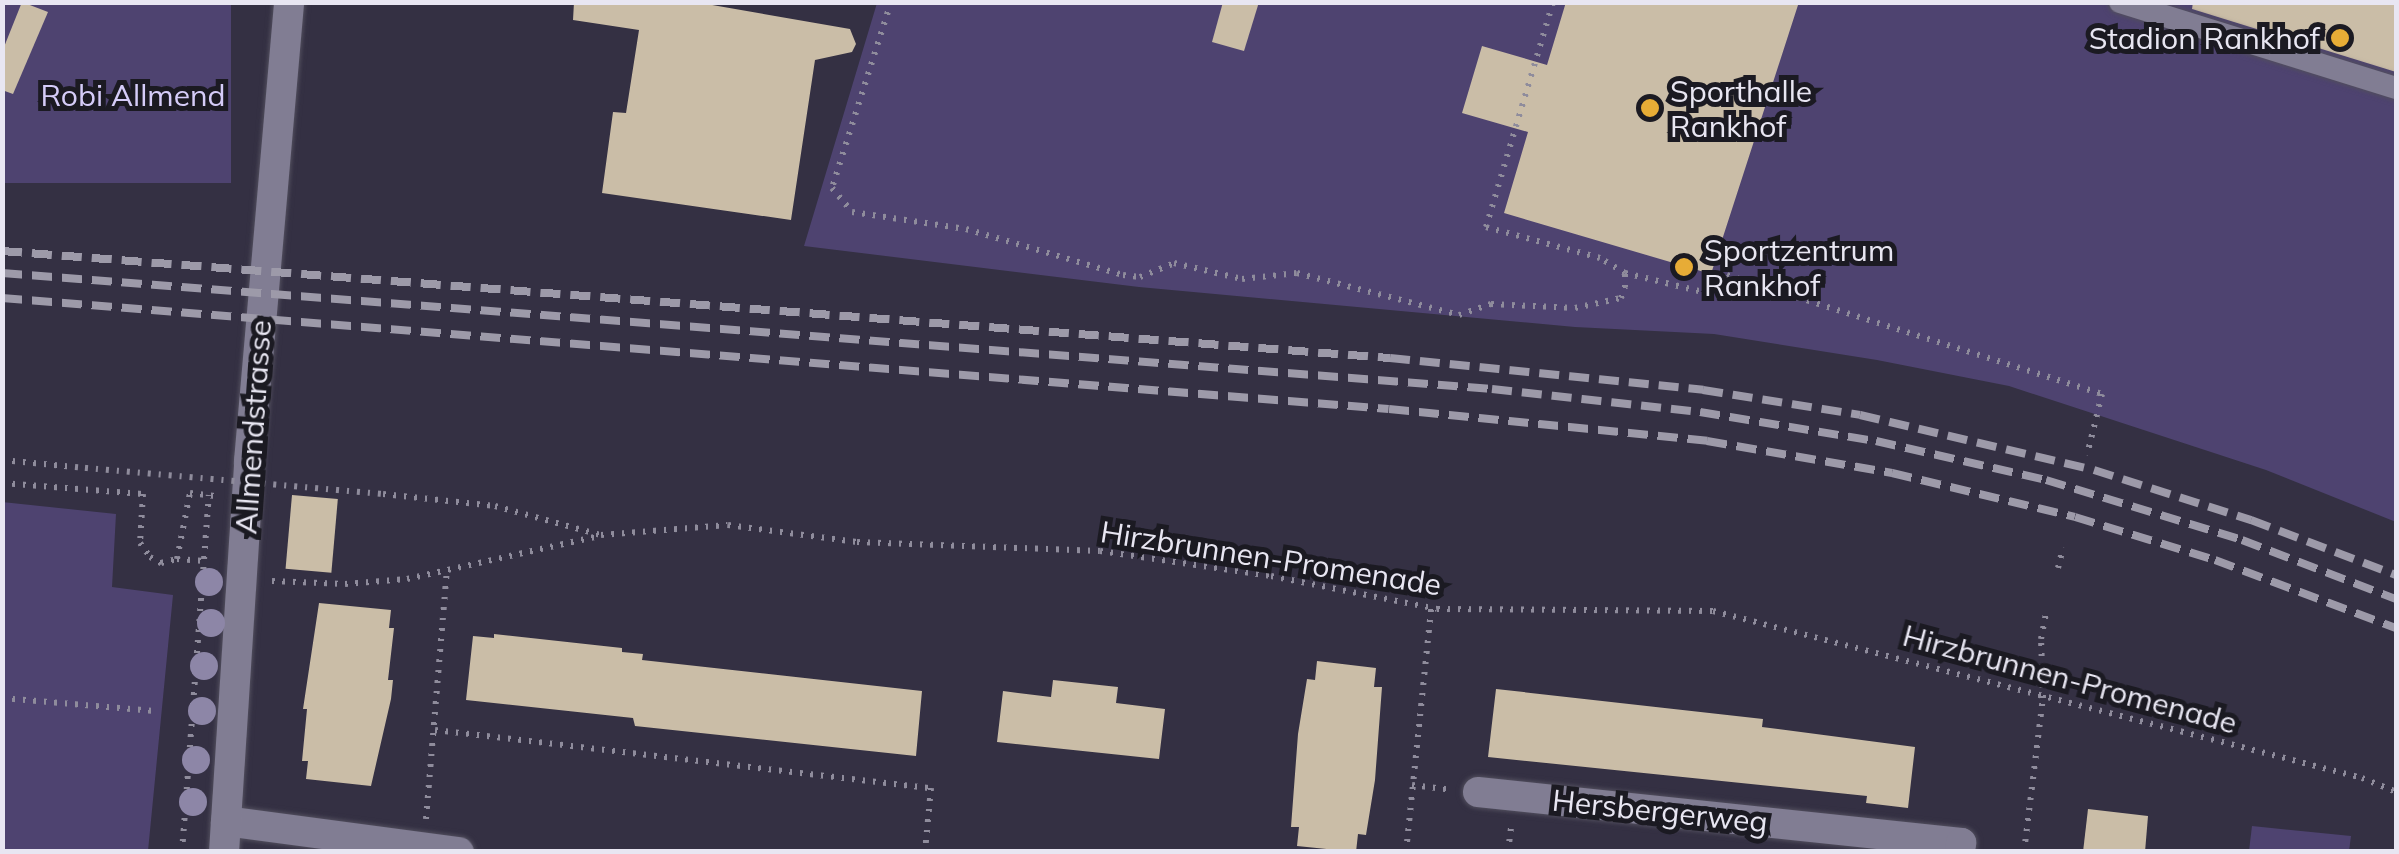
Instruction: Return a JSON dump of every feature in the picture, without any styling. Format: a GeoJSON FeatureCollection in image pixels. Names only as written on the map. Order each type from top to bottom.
{"type":"FeatureCollection","features":[{"type":"Feature","properties":{"kind":"street","name":"Allmendstrasse"},"geometry":{"type":"LineString","coordinates":[[225,836],[246,500],[289,2]]}},
{"type":"Feature","properties":{"kind":"street","name":"Hersbergerweg"},"geometry":{"type":"LineString","coordinates":[[1478,792],[1960,847]]}},
{"type":"Feature","properties":{"kind":"street"},"geometry":{"type":"LineString","coordinates":[[225,836],[459,852]]}},
{"type":"Feature","properties":{"kind":"lane"},"geometry":{"type":"LineString","coordinates":[[2120,2],[2396,88]]}},
{"type":"Feature","properties":{"kind":"path"},"geometry":{"type":"LineString","coordinates":[[891,2],[832,188],[852,212],[966,229],[1123,275],[1140,277],[1174,263],[1242,279],[1297,273],[1459,316],[1491,304],[1560,310],[1622,298],[1626,273]]}},
{"type":"Feature","properties":{"kind":"path"},"geometry":{"type":"LineString","coordinates":[[1553,2],[1486,228],[1600,258],[1626,273],[1719,296],[1727,275],[2102,394],[2087,454]]}},
{"type":"Feature","properties":{"kind":"path","name":"Hirzbrunnen-Promenade"},"geometry":{"type":"LineString","coordinates":[[2,460],[495,506],[601,535],[728,526],[857,542],[1100,552],[1271,576],[1431,608],[1713,611],[2362,778],[2396,792]]}},
{"type":"Feature","properties":{"kind":"path"},"geometry":{"type":"LineString","coordinates":[[2,484],[143,494],[140,543],[150,558],[161,563],[176,559],[190,493],[246,500]]}},
{"type":"Feature","properties":{"kind":"path"},"geometry":{"type":"LineString","coordinates":[[182,852],[210,495]]}},
{"type":"Feature","properties":{"kind":"path"},"geometry":{"type":"LineString","coordinates":[[242,580],[344,584],[447,571],[601,535]]}},
{"type":"Feature","properties":{"kind":"path"},"geometry":{"type":"LineString","coordinates":[[2058,568],[2063,548]]}},
{"type":"Feature","properties":{"kind":"path"},"geometry":{"type":"LineString","coordinates":[[423,847],[447,571]]}},
{"type":"Feature","properties":{"kind":"path"},"geometry":{"type":"LineString","coordinates":[[1406,852],[1431,608]]}},
{"type":"Feature","properties":{"kind":"path"},"geometry":{"type":"LineString","coordinates":[[2024,852],[2038,715],[2044,698],[2041,639],[2046,614]]}},
{"type":"Feature","properties":{"kind":"path"},"geometry":{"type":"LineString","coordinates":[[2,698],[154,711]]}},
{"type":"Feature","properties":{"kind":"path"},"geometry":{"type":"LineString","coordinates":[[435,730],[931,788],[926,852]]}},
{"type":"Feature","properties":{"kind":"green space","name":"Robi Allmend"},"geometry":{"type":"Polygon","coordinates":[[[3,3],[231,3],[231,183],[3,183],[3,3]]]}},
{"type":"Feature","properties":{"kind":"green space","name":"Sportzentrum Rankhof"},"geometry":{"type":"Polygon","coordinates":[[[877,3],[2396,3],[2396,522],[2266,470],[2009,386],[1877,360],[1714,334],[1575,327],[1139,287],[804,246],[877,3]]]}},
{"type":"Feature","properties":{"kind":"green space"},"geometry":{"type":"Polygon","coordinates":[[[2,502],[116,514],[112,587],[173,595],[148,851],[3,851],[2,502]]]}},
{"type":"Feature","properties":{"kind":"green space"},"geometry":{"type":"Polygon","coordinates":[[[2252,826],[2351,836],[2349,851],[2249,851],[2252,826]]]}},
{"type":"Feature","properties":{"kind":"building"},"geometry":{"type":"Polygon","coordinates":[[[22,2],[48,12],[13,94],[2,90],[2,52],[22,2]]]}},
{"type":"Feature","properties":{"kind":"building"},"geometry":{"type":"Polygon","coordinates":[[[574,2],[695,2],[850,29],[856,44],[852,52],[815,60],[791,220],[602,193],[613,112],[626,113],[639,30],[573,20],[574,2]]]}},
{"type":"Feature","properties":{"kind":"building"},"geometry":{"type":"Polygon","coordinates":[[[1223,2],[1259,2],[1244,51],[1212,42],[1223,2]]]}},
{"type":"Feature","properties":{"kind":"building","name":"Sporthalle Rankhof"},"geometry":{"type":"Polygon","coordinates":[[[1566,2],[1799,2],[1711,274],[1504,213],[1528,132],[1462,113],[1482,46],[1547,65],[1566,2]]]}},
{"type":"Feature","properties":{"kind":"building","name":"Stadion Rankhof"},"geometry":{"type":"Polygon","coordinates":[[[2193,2],[2396,2],[2396,72],[2192,9],[2193,2]]]}},
{"type":"Feature","properties":{"kind":"building"},"geometry":{"type":"Polygon","coordinates":[[[292,495],[338,499],[331,573],[286,569],[292,495]]]}},
{"type":"Feature","properties":{"kind":"building"},"geometry":{"type":"Polygon","coordinates":[[[319,603],[391,610],[391,699],[371,786],[306,779],[308,761],[302,761],[307,709],[303,709],[319,603]]]}},
{"type":"Feature","properties":{"kind":"building"},"geometry":{"type":"Polygon","coordinates":[[[494,634],[622,648],[622,652],[643,654],[642,660],[922,691],[916,756],[635,726],[633,718],[466,700],[473,636],[494,638],[494,634]]]}},
{"type":"Feature","properties":{"kind":"building"},"geometry":{"type":"Polygon","coordinates":[[[1317,661],[1376,668],[1374,687],[1382,687],[1375,780],[1366,835],[1358,834],[1356,852],[1297,846],[1299,827],[1291,827],[1298,734],[1307,679],[1315,680],[1317,661]]]}},
{"type":"Feature","properties":{"kind":"building"},"geometry":{"type":"Polygon","coordinates":[[[1053,680],[1118,687],[1116,703],[1165,709],[1159,759],[997,742],[1003,691],[1051,697],[1053,680]]]}},
{"type":"Feature","properties":{"kind":"building"},"geometry":{"type":"Polygon","coordinates":[[[1496,689],[1763,719],[1762,727],[1915,747],[1908,808],[1866,803],[1867,796],[1488,757],[1496,689]]]}},
{"type":"Feature","properties":{"kind":"building"},"geometry":{"type":"Polygon","coordinates":[[[2088,809],[2148,816],[2145,852],[2083,852],[2088,809]]]}},
{"type":"Feature","properties":{"kind":"railway"},"geometry":{"type":"LineString","coordinates":[[2,251],[1390,358],[1703,390],[1860,415],[2094,470],[2251,520],[2396,575]]}},
{"type":"Feature","properties":{"kind":"railway"},"geometry":{"type":"LineString","coordinates":[[2,273],[1492,389],[1700,412],[1876,441],[2046,480],[2242,540],[2396,599]]}},
{"type":"Feature","properties":{"kind":"railway"},"geometry":{"type":"LineString","coordinates":[[2,298],[1389,409],[1707,441],[1892,473],[2075,517],[2215,560],[2396,628]]}},
{"type":"Feature","properties":{"kind":"place","name":"Stadion Rankhof"},"geometry":{"type":"Point","coordinates":[2340,38]}},
{"type":"Feature","properties":{"kind":"place","name":"Sporthalle Rankhof"},"geometry":{"type":"Point","coordinates":[1650,108]}},
{"type":"Feature","properties":{"kind":"place","name":"Sportzentrum Rankhof"},"geometry":{"type":"Point","coordinates":[1684,267]}}]}
